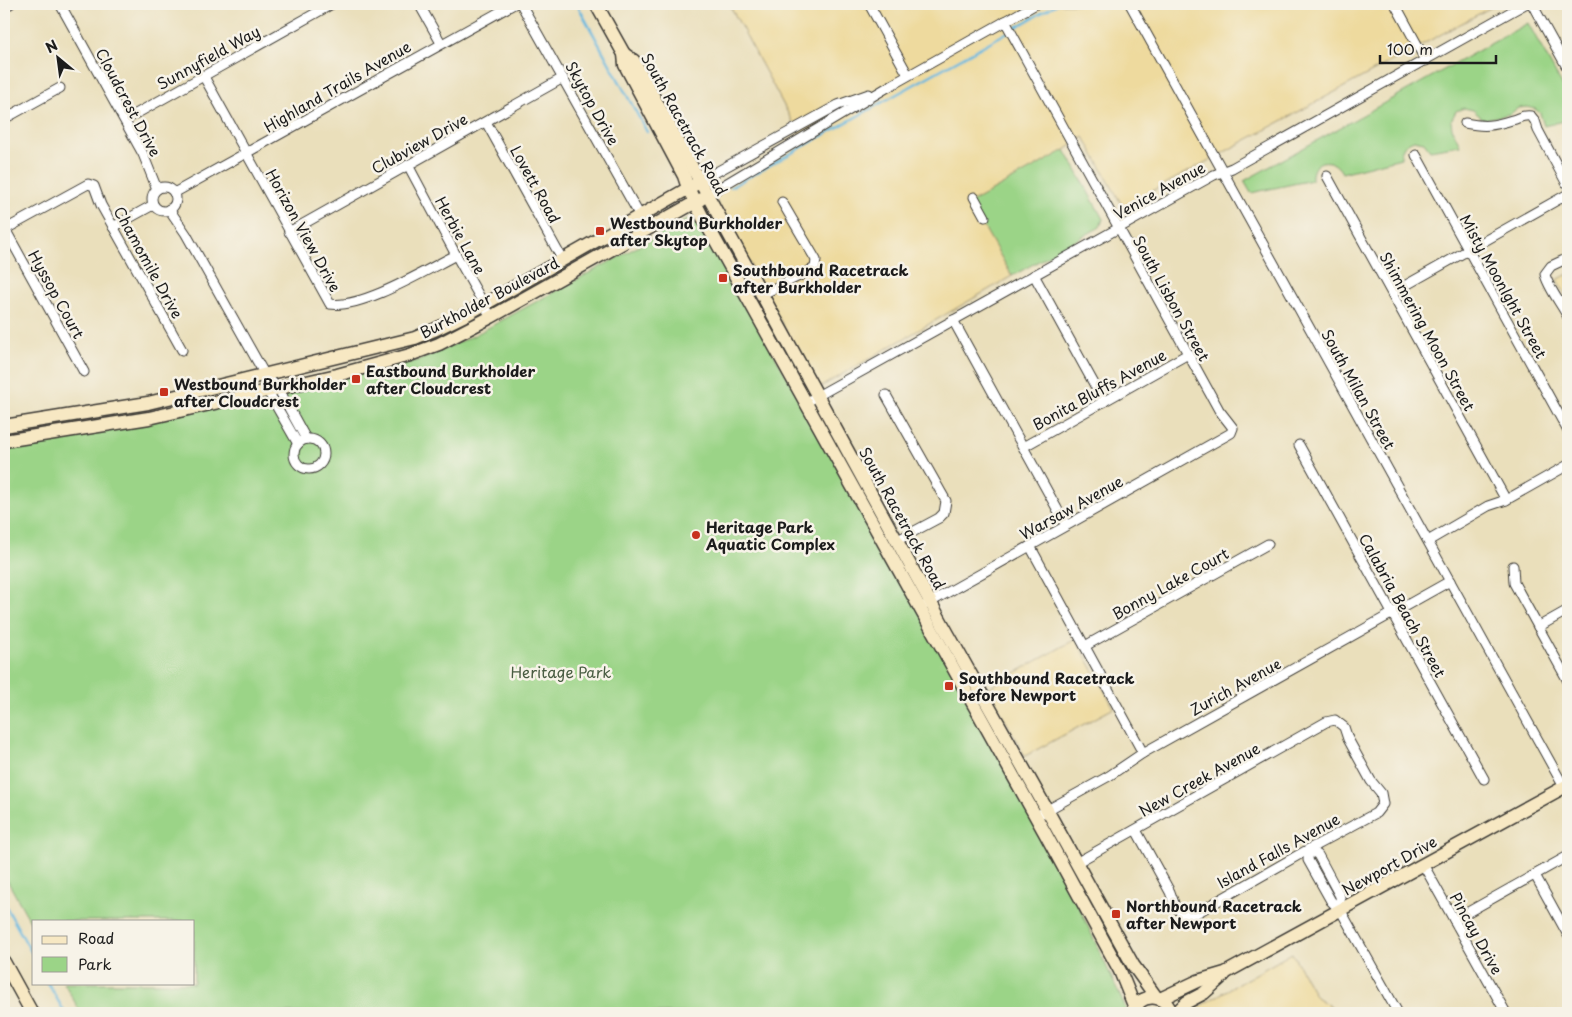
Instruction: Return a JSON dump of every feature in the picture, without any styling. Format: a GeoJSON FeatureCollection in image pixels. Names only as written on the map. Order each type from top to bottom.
{"type":"FeatureCollection","features":[{"type":"Feature","properties":{"kind":"main road","name":"South Racetrack Road"},"geometry":{"type":"LineString","coordinates":[[596,4],[624,54],[625,65],[684,176],[695,202],[806,402],[1048,810],[1132,965],[1158,998],[1169,1007],[1171,1013]]}},
{"type":"Feature","properties":{"kind":"main road","name":"South Racetrack Road"},"geometry":{"type":"LineString","coordinates":[[624,54],[634,61],[896,541],[925,605],[1035,817],[1120,970],[1135,1010]]}},
{"type":"Feature","properties":{"kind":"main road","name":"Burkholder Boulevard"},"geometry":{"type":"LineString","coordinates":[[4,426],[133,406],[415,338],[453,322],[700,182]]}},
{"type":"Feature","properties":{"kind":"main road","name":"Burkholder Boulevard"},"geometry":{"type":"LineString","coordinates":[[4,441],[118,424],[337,375],[410,355],[439,344],[491,317],[707,195]]}},
{"type":"Feature","properties":{"kind":"main road","name":"Newport Drive"},"geometry":{"type":"LineString","coordinates":[[1135,1010],[1143,999],[1158,998],[1198,981],[1225,973],[1424,866],[1566,786]]}},
{"type":"Feature","properties":{"kind":"main road"},"geometry":{"type":"LineString","coordinates":[[4,962],[32,1013]]}},
{"type":"Feature","properties":{"kind":"main road","name":"Newport Drive"},"geometry":{"type":"LineString","coordinates":[[1176,1013],[1188,1002],[1204,993],[1225,973]]}},
{"type":"Feature","properties":{"kind":"street"},"geometry":{"type":"LineString","coordinates":[[4,7],[10,4]]}},
{"type":"Feature","properties":{"kind":"street","name":"Cloudcrest Drive"},"geometry":{"type":"LineString","coordinates":[[60,4],[143,154],[157,188]]}},
{"type":"Feature","properties":{"kind":"street","name":"Sunnyfield Way"},"geometry":{"type":"LineString","coordinates":[[125,120],[332,4]]}},
{"type":"Feature","properties":{"kind":"street"},"geometry":{"type":"LineString","coordinates":[[419,4],[441,43]]}},
{"type":"Feature","properties":{"kind":"street","name":"Highland Trails Avenue"},"geometry":{"type":"LineString","coordinates":[[174,192],[514,4]]}},
{"type":"Feature","properties":{"kind":"street","name":"Skytop Drive"},"geometry":{"type":"LineString","coordinates":[[521,4],[640,216]]}},
{"type":"Feature","properties":{"kind":"street"},"geometry":{"type":"LineString","coordinates":[[869,4],[908,75]]}},
{"type":"Feature","properties":{"kind":"street","name":"Burkholder Boulevard"},"geometry":{"type":"LineString","coordinates":[[707,195],[908,75],[1036,4]]}},
{"type":"Feature","properties":{"kind":"street","name":"South Milan Street"},"geometry":{"type":"LineString","coordinates":[[1130,4],[1566,786]]}},
{"type":"Feature","properties":{"kind":"street"},"geometry":{"type":"LineString","coordinates":[[1395,4],[1426,61]]}},
{"type":"Feature","properties":{"kind":"street","name":"Venice Avenue"},"geometry":{"type":"LineString","coordinates":[[806,402],[1426,61],[1525,4]]}},
{"type":"Feature","properties":{"kind":"street"},"geometry":{"type":"LineString","coordinates":[[1532,4],[1568,69]]}},
{"type":"Feature","properties":{"kind":"street","name":"South Lisbon Street"},"geometry":{"type":"LineString","coordinates":[[1006,21],[1118,229],[1219,410],[1233,428]]}},
{"type":"Feature","properties":{"kind":"street","name":"Horizon View Drive"},"geometry":{"type":"LineString","coordinates":[[203,76],[330,304],[338,305],[365,298],[400,284],[456,255]]}},
{"type":"Feature","properties":{"kind":"street","name":"Clubview Drive"},"geometry":{"type":"LineString","coordinates":[[289,232],[563,78]]}},
{"type":"Feature","properties":{"kind":"street","name":"Burkholder Boulevard"},"geometry":{"type":"LineString","coordinates":[[700,182],[838,106],[888,87]]}},
{"type":"Feature","properties":{"kind":"street"},"geometry":{"type":"LineString","coordinates":[[4,119],[60,88]]}},
{"type":"Feature","properties":{"kind":"street"},"geometry":{"type":"LineString","coordinates":[[1465,123],[1482,127],[1514,120],[1522,115],[1530,116],[1535,121],[1568,186]]}},
{"type":"Feature","properties":{"kind":"street","name":"Lovett Road"},"geometry":{"type":"LineString","coordinates":[[486,122],[562,259]]}},
{"type":"Feature","properties":{"kind":"street","name":"Misty Moonlght Street"},"geometry":{"type":"LineString","coordinates":[[1416,155],[1568,431]]}},
{"type":"Feature","properties":{"kind":"street","name":"Herbie Lane"},"geometry":{"type":"LineString","coordinates":[[408,165],[491,317]]}},
{"type":"Feature","properties":{"kind":"street","name":"Shimmering Moon Street"},"geometry":{"type":"LineString","coordinates":[[1327,176],[1506,500]]}},
{"type":"Feature","properties":{"kind":"street","name":"Chamomile Drive"},"geometry":{"type":"LineString","coordinates":[[5,230],[88,184],[94,186],[101,205],[182,350]]}},
{"type":"Feature","properties":{"kind":"street"},"geometry":{"type":"LineString","coordinates":[[166,187],[174,192],[175,202],[169,209],[161,210],[154,205],[153,193],[157,188],[166,187]]}},
{"type":"Feature","properties":{"kind":"street"},"geometry":{"type":"LineString","coordinates":[[1392,293],[1568,194]]}},
{"type":"Feature","properties":{"kind":"street"},"geometry":{"type":"LineString","coordinates":[[974,197],[985,217]]}},
{"type":"Feature","properties":{"kind":"street"},"geometry":{"type":"LineString","coordinates":[[762,295],[815,268],[816,260],[782,202]]}},
{"type":"Feature","properties":{"kind":"street"},"geometry":{"type":"LineString","coordinates":[[113,227],[154,205]]}},
{"type":"Feature","properties":{"kind":"street"},"geometry":{"type":"LineString","coordinates":[[169,209],[186,234],[302,442]]}},
{"type":"Feature","properties":{"kind":"street","name":"Hyssop Court"},"geometry":{"type":"LineString","coordinates":[[5,230],[84,372]]}},
{"type":"Feature","properties":{"kind":"street"},"geometry":{"type":"LineString","coordinates":[[1568,258],[1551,266],[1545,274],[1547,282],[1568,317]]}},
{"type":"Feature","properties":{"kind":"street"},"geometry":{"type":"LineString","coordinates":[[1034,275],[1104,402]]}},
{"type":"Feature","properties":{"kind":"street"},"geometry":{"type":"LineString","coordinates":[[953,320],[1066,525]]}},
{"type":"Feature","properties":{"kind":"street","name":"Bonita Bluffs Avenue"},"geometry":{"type":"LineString","coordinates":[[1023,447],[1188,354]]}},
{"type":"Feature","properties":{"kind":"street"},"geometry":{"type":"LineString","coordinates":[[886,395],[946,501],[944,513],[938,518],[896,541]]}},
{"type":"Feature","properties":{"kind":"street","name":"Warsaw Avenue"},"geometry":{"type":"LineString","coordinates":[[925,605],[1232,433],[1233,428]]}},
{"type":"Feature","properties":{"kind":"street","name":"Calabria Beach Street"},"geometry":{"type":"LineString","coordinates":[[1299,445],[1484,779]]}},
{"type":"Feature","properties":{"kind":"street"},"geometry":{"type":"LineString","coordinates":[[1428,541],[1488,506],[1506,500],[1568,465]]}},
{"type":"Feature","properties":{"kind":"street","name":"Bonny Lake Court"},"geometry":{"type":"LineString","coordinates":[[1085,646],[1268,544]]}},
{"type":"Feature","properties":{"kind":"street"},"geometry":{"type":"LineString","coordinates":[[1030,546],[1143,753]]}},
{"type":"Feature","properties":{"kind":"street"},"geometry":{"type":"LineString","coordinates":[[1513,566],[1514,583],[1568,681]]}},
{"type":"Feature","properties":{"kind":"street","name":"Zurich Avenue"},"geometry":{"type":"LineString","coordinates":[[1035,817],[1109,776],[1143,753],[1450,581]]}},
{"type":"Feature","properties":{"kind":"street"},"geometry":{"type":"LineString","coordinates":[[1538,627],[1568,610]]}},
{"type":"Feature","properties":{"kind":"street","name":"New Creek Avenue"},"geometry":{"type":"LineString","coordinates":[[1076,863],[1326,722],[1335,720],[1344,727],[1348,739],[1371,781],[1381,793],[1383,804]]}},
{"type":"Feature","properties":{"kind":"street","name":"Island Falls Avenue"},"geometry":{"type":"LineString","coordinates":[[1136,830],[1170,892],[1175,906],[1184,915],[1195,914],[1308,849],[1376,813],[1383,804]]}},
{"type":"Feature","properties":{"kind":"street"},"geometry":{"type":"LineString","coordinates":[[1308,849],[1308,860],[1331,901],[1341,911],[1398,1013]]}},
{"type":"Feature","properties":{"kind":"street"},"geometry":{"type":"LineString","coordinates":[[1454,920],[1568,856]]}},
{"type":"Feature","properties":{"kind":"street","name":"Pincay Drive"},"geometry":{"type":"LineString","coordinates":[[1424,866],[1506,1013]]}},
{"type":"Feature","properties":{"kind":"street"},"geometry":{"type":"LineString","coordinates":[[1535,874],[1568,935]]}},
{"type":"Feature","properties":{"kind":"green space"},"geometry":{"type":"Polygon","coordinates":[[[1528,23],[1568,96],[1568,120],[1544,126],[1540,113],[1535,109],[1527,107],[1518,108],[1510,114],[1486,119],[1473,110],[1464,108],[1456,111],[1451,121],[1452,128],[1460,145],[1430,150],[1424,142],[1414,140],[1404,147],[1401,152],[1401,158],[1342,173],[1333,164],[1323,162],[1315,168],[1312,173],[1312,180],[1251,193],[1244,181],[1528,23]]]}},
{"type":"Feature","properties":{"kind":"green space"},"geometry":{"type":"Polygon","coordinates":[[[1065,150],[1103,219],[1100,227],[1012,276],[970,203],[1065,150]]]}},
{"type":"Feature","properties":{"kind":"green space","name":"Heritage Park"},"geometry":{"type":"Polygon","coordinates":[[[694,216],[910,589],[1045,833],[1128,1013],[81,1013],[65,984],[195,984],[195,920],[32,920],[32,924],[4,875],[4,449],[420,360],[473,336],[694,216]]]}},
{"type":"Feature","properties":{"kind":"sand"},"geometry":{"type":"Polygon","coordinates":[[[729,4],[1497,4],[1123,207],[1084,137],[1065,150],[970,203],[1012,276],[817,389],[712,193],[803,141],[729,4]]]}},
{"type":"Feature","properties":{"kind":"sand"},"geometry":{"type":"Polygon","coordinates":[[[1568,274],[1568,298],[1557,280],[1568,274]]]}},
{"type":"Feature","properties":{"kind":"sand"},"geometry":{"type":"Polygon","coordinates":[[[1076,639],[1114,708],[1025,756],[988,688],[1076,639]]]}},
{"type":"Feature","properties":{"kind":"sand"},"geometry":{"type":"Polygon","coordinates":[[[1292,953],[1316,997],[1341,1013],[1191,1013],[1193,1010],[1292,953]]]}},
{"type":"Feature","properties":{"kind":"waterway"},"geometry":{"type":"LineString","coordinates":[[1013,29],[1057,4]]}},
{"type":"Feature","properties":{"kind":"waterway"},"geometry":{"type":"LineString","coordinates":[[578,6],[647,132]]}},
{"type":"Feature","properties":{"kind":"waterway"},"geometry":{"type":"LineString","coordinates":[[731,187],[1008,32]]}},
{"type":"Feature","properties":{"kind":"waterway"},"geometry":{"type":"LineString","coordinates":[[4,903],[32,953]]}},
{"type":"Feature","properties":{"kind":"waterway"},"geometry":{"type":"LineString","coordinates":[[49,984],[65,1013]]}},
{"type":"Feature","properties":{"kind":"place","name":"Westbound Burkholder after Skytop"},"geometry":{"type":"Point","coordinates":[600,231]}},
{"type":"Feature","properties":{"kind":"place","name":"Southbound Racetrack after Burkholder"},"geometry":{"type":"Point","coordinates":[723,278]}},
{"type":"Feature","properties":{"kind":"place","name":"Eastbound Burkholder after Cloudcrest"},"geometry":{"type":"Point","coordinates":[356,379]}},
{"type":"Feature","properties":{"kind":"place","name":"Westbound Burkholder after Cloudcrest"},"geometry":{"type":"Point","coordinates":[164,392]}},
{"type":"Feature","properties":{"kind":"place","name":"Heritage Park Aquatic Complex"},"geometry":{"type":"Point","coordinates":[696,535]}},
{"type":"Feature","properties":{"kind":"place","name":"Southbound Racetrack before Newport"},"geometry":{"type":"Point","coordinates":[949,686]}},
{"type":"Feature","properties":{"kind":"place","name":"Northbound Racetrack after Newport"},"geometry":{"type":"Point","coordinates":[1116,914]}}]}
